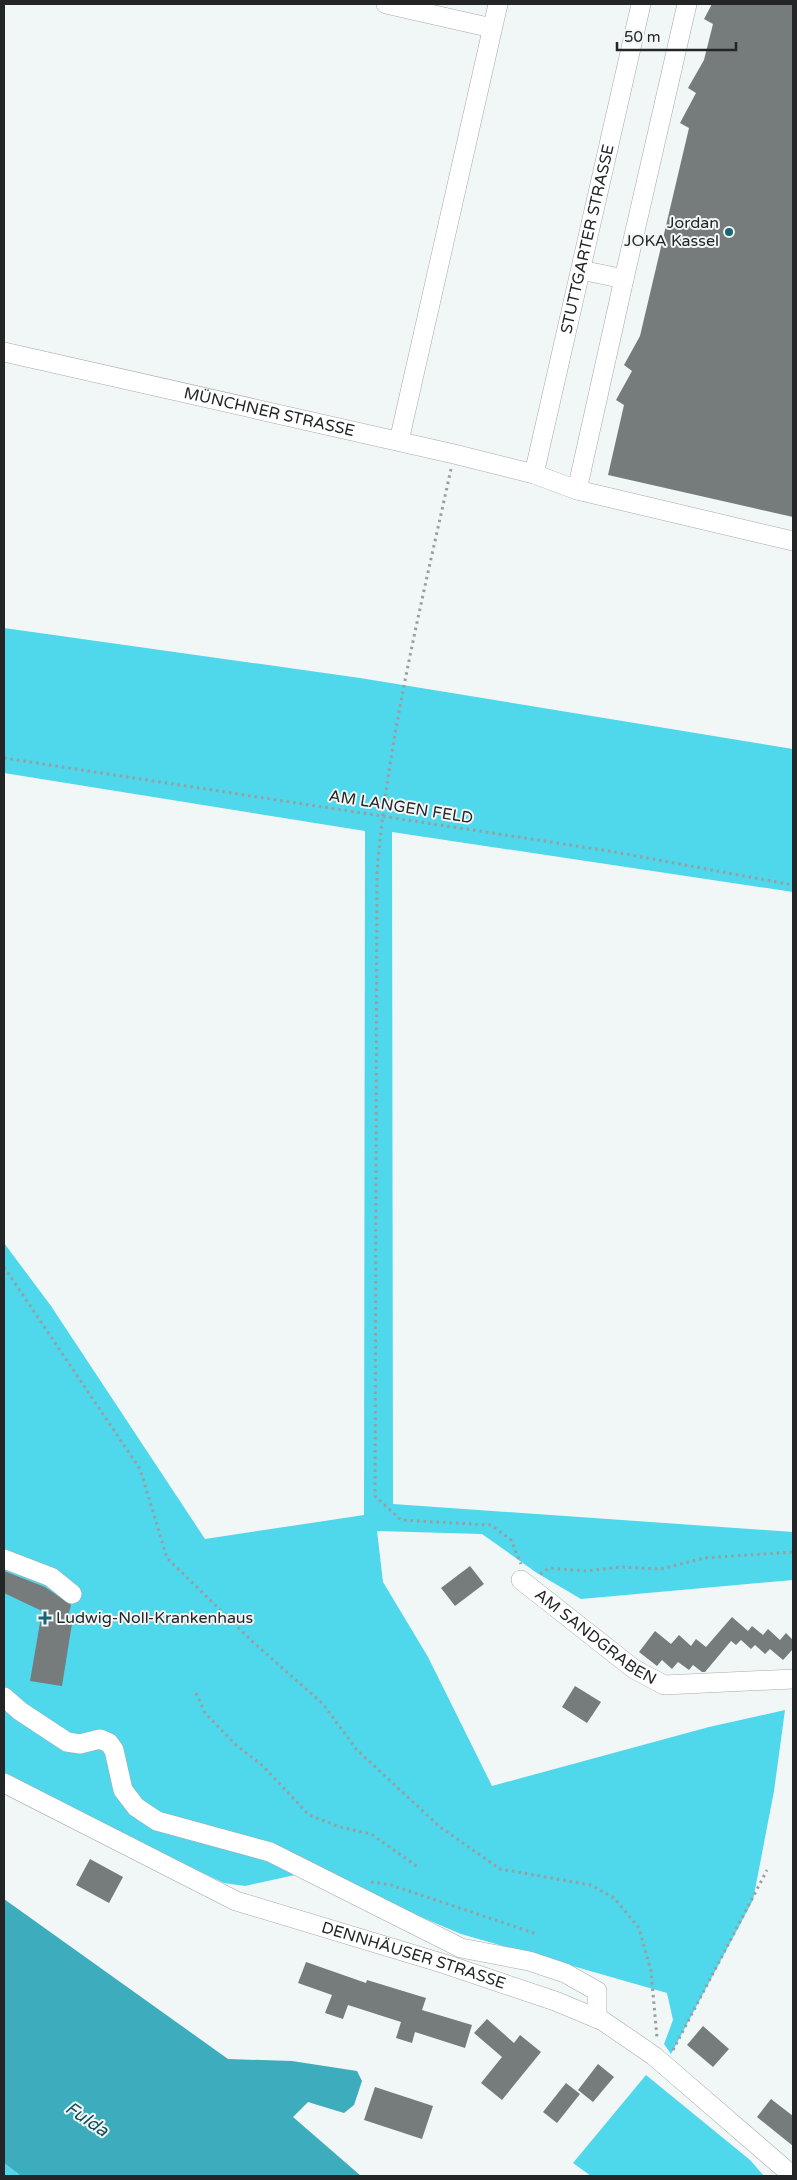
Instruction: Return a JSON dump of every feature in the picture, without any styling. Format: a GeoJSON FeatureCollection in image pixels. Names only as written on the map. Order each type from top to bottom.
{"type":"FeatureCollection","features":[{"type":"Feature","properties":{"kind":"street"},"geometry":{"type":"LineString","coordinates":[[386,4],[492,28]]}},
{"type":"Feature","properties":{"kind":"street"},"geometry":{"type":"LineString","coordinates":[[399,441],[498,4]]}},
{"type":"Feature","properties":{"kind":"street","name":"STUTTGARTER STRASSE"},"geometry":{"type":"LineString","coordinates":[[534,474],[641,4]]}},
{"type":"Feature","properties":{"kind":"street"},"geometry":{"type":"LineString","coordinates":[[576,490],[687,4]]}},
{"type":"Feature","properties":{"kind":"street"},"geometry":{"type":"LineString","coordinates":[[581,270],[624,279]]}},
{"type":"Feature","properties":{"kind":"street","name":"MÜNCHNER STRASSE"},"geometry":{"type":"LineString","coordinates":[[4,352],[454,454],[534,474],[576,490],[793,541]]}},
{"type":"Feature","properties":{"kind":"street"},"geometry":{"type":"LineString","coordinates":[[4,1559],[51,1578],[72,1594]]}},
{"type":"Feature","properties":{"kind":"street","name":"AM SANDGRABEN"},"geometry":{"type":"LineString","coordinates":[[524,1582],[634,1669],[664,1685],[793,1679]]}},
{"type":"Feature","properties":{"kind":"street"},"geometry":{"type":"LineString","coordinates":[[4,1697],[20,1711],[67,1742],[80,1744],[100,1739],[110,1743],[114,1750],[123,1790],[136,1807],[157,1821],[270,1852],[461,1948],[529,1961],[565,1973],[597,1991],[597,2018]]}},
{"type":"Feature","properties":{"kind":"street","name":"DENNHÄUSER STRASSE"},"geometry":{"type":"LineString","coordinates":[[4,1784],[236,1901],[445,1964],[556,2001],[597,2018],[660,2061],[788,2174]]}},
{"type":"Feature","properties":{"kind":"path"},"geometry":{"type":"LineString","coordinates":[[454,454],[413,641],[381,816],[377,882],[375,1496],[400,1520],[491,1525],[511,1540],[518,1552],[524,1582],[549,1568],[586,1571],[620,1568],[661,1568],[704,1558],[793,1552]]}},
{"type":"Feature","properties":{"kind":"path","name":"AM LANGEN FELD"},"geometry":{"type":"LineString","coordinates":[[4,758],[609,851],[793,885]]}},
{"type":"Feature","properties":{"kind":"path"},"geometry":{"type":"LineString","coordinates":[[4,1267],[140,1469],[167,1558],[253,1642],[323,1704],[357,1750],[440,1828],[500,1869],[591,1885],[614,1898],[639,1928],[651,1971],[660,2061]]}},
{"type":"Feature","properties":{"kind":"path"},"geometry":{"type":"LineString","coordinates":[[196,1693],[205,1713],[236,1745],[263,1766],[309,1815],[340,1827],[371,1834],[418,1867]]}},
{"type":"Feature","properties":{"kind":"path"},"geometry":{"type":"LineString","coordinates":[[660,2061],[679,2035],[767,1870]]}},
{"type":"Feature","properties":{"kind":"path"},"geometry":{"type":"LineString","coordinates":[[363,1881],[391,1886],[537,1934]]}},
{"type":"Feature","properties":{"kind":"shaded area"},"geometry":{"type":"Polygon","coordinates":[[[4,628],[360,678],[793,749],[793,892],[392,832],[393,1504],[793,1532],[793,1580],[581,1599],[537,1573],[482,1534],[377,1531],[383,1582],[428,1657],[492,1786],[709,1727],[785,1710],[774,1791],[753,1900],[671,2054],[664,2044],[673,2020],[667,1993],[461,1934],[313,1871],[245,1886],[224,1883],[42,1797],[4,1775],[4,1243],[51,1306],[205,1539],[364,1515],[365,831],[4,773],[4,628]]]}},
{"type":"Feature","properties":{"kind":"shaded area"},"geometry":{"type":"Polygon","coordinates":[[[646,2075],[750,2160],[764,2176],[591,2176],[573,2163],[646,2075]]]}},
{"type":"Feature","properties":{"kind":"shaded area"},"geometry":{"type":"Polygon","coordinates":[[[4,2163],[21,2176],[4,2176],[4,2163]]]}},
{"type":"Feature","properties":{"kind":"water","name":"Fulda"},"geometry":{"type":"Polygon","coordinates":[[[4,1899],[228,2059],[292,2061],[357,2071],[362,2081],[354,2105],[344,2113],[308,2102],[293,2117],[361,2176],[21,2176],[4,2163],[4,1899]]]}},
{"type":"Feature","properties":{"kind":"building","name":"Jordan JOKA Kassel"},"geometry":{"type":"Polygon","coordinates":[[[712,4],[793,4],[793,517],[608,475],[624,405],[616,400],[632,371],[624,365],[640,336],[689,128],[680,123],[696,93],[688,88],[704,60],[713,24],[704,19],[712,4]]]}},
{"type":"Feature","properties":{"kind":"building"},"geometry":{"type":"Polygon","coordinates":[[[470,1566],[484,1584],[455,1606],[441,1588],[470,1566]]]}},
{"type":"Feature","properties":{"kind":"building"},"geometry":{"type":"Polygon","coordinates":[[[4,1571],[45,1587],[71,1605],[68,1616],[73,1617],[62,1686],[30,1681],[42,1611],[4,1593],[4,1571]]]}},
{"type":"Feature","properties":{"kind":"building"},"geometry":{"type":"Polygon","coordinates":[[[732,1617],[748,1631],[752,1626],[763,1635],[768,1629],[780,1640],[786,1633],[793,1640],[793,1649],[783,1660],[770,1649],[765,1654],[755,1645],[751,1649],[741,1640],[736,1645],[731,1641],[705,1672],[702,1672],[693,1665],[689,1670],[678,1662],[672,1669],[662,1660],[657,1666],[639,1652],[655,1631],[671,1644],[679,1635],[691,1646],[696,1639],[706,1647],[732,1617]]]}},
{"type":"Feature","properties":{"kind":"building"},"geometry":{"type":"Polygon","coordinates":[[[575,1686],[601,1702],[587,1723],[562,1707],[575,1686]]]}},
{"type":"Feature","properties":{"kind":"building"},"geometry":{"type":"Polygon","coordinates":[[[90,1859],[123,1877],[109,1903],[76,1885],[90,1859]]]}},
{"type":"Feature","properties":{"kind":"building"},"geometry":{"type":"Polygon","coordinates":[[[306,1962],[366,1983],[367,1980],[426,1998],[422,2010],[472,2025],[465,2048],[415,2032],[412,2043],[396,2038],[401,2022],[348,2005],[343,2019],[325,2013],[332,1995],[298,1983],[306,1962]]]}},
{"type":"Feature","properties":{"kind":"building"},"geometry":{"type":"Polygon","coordinates":[[[487,2019],[514,2043],[520,2035],[541,2052],[502,2100],[481,2083],[502,2057],[474,2033],[487,2019]]]}},
{"type":"Feature","properties":{"kind":"building"},"geometry":{"type":"Polygon","coordinates":[[[703,2026],[729,2049],[713,2067],[687,2045],[703,2026]]]}},
{"type":"Feature","properties":{"kind":"building"},"geometry":{"type":"Polygon","coordinates":[[[598,2064],[614,2077],[593,2102],[578,2090],[598,2064]]]}},
{"type":"Feature","properties":{"kind":"building"},"geometry":{"type":"Polygon","coordinates":[[[566,2083],[580,2094],[557,2123],[543,2112],[566,2083]]]}},
{"type":"Feature","properties":{"kind":"building"},"geometry":{"type":"Polygon","coordinates":[[[375,2087],[433,2106],[422,2139],[364,2120],[375,2087]]]}},
{"type":"Feature","properties":{"kind":"building"},"geometry":{"type":"Polygon","coordinates":[[[771,2099],[793,2116],[793,2146],[757,2117],[771,2099]]]}},
{"type":"Feature","properties":{"kind":"place","name":"Jordan JOKA Kassel"},"geometry":{"type":"Point","coordinates":[729,232]}},
{"type":"Feature","properties":{"kind":"place","name":"Ludwig-Noll-Krankenhaus"},"geometry":{"type":"Point","coordinates":[45,1618]}}]}
